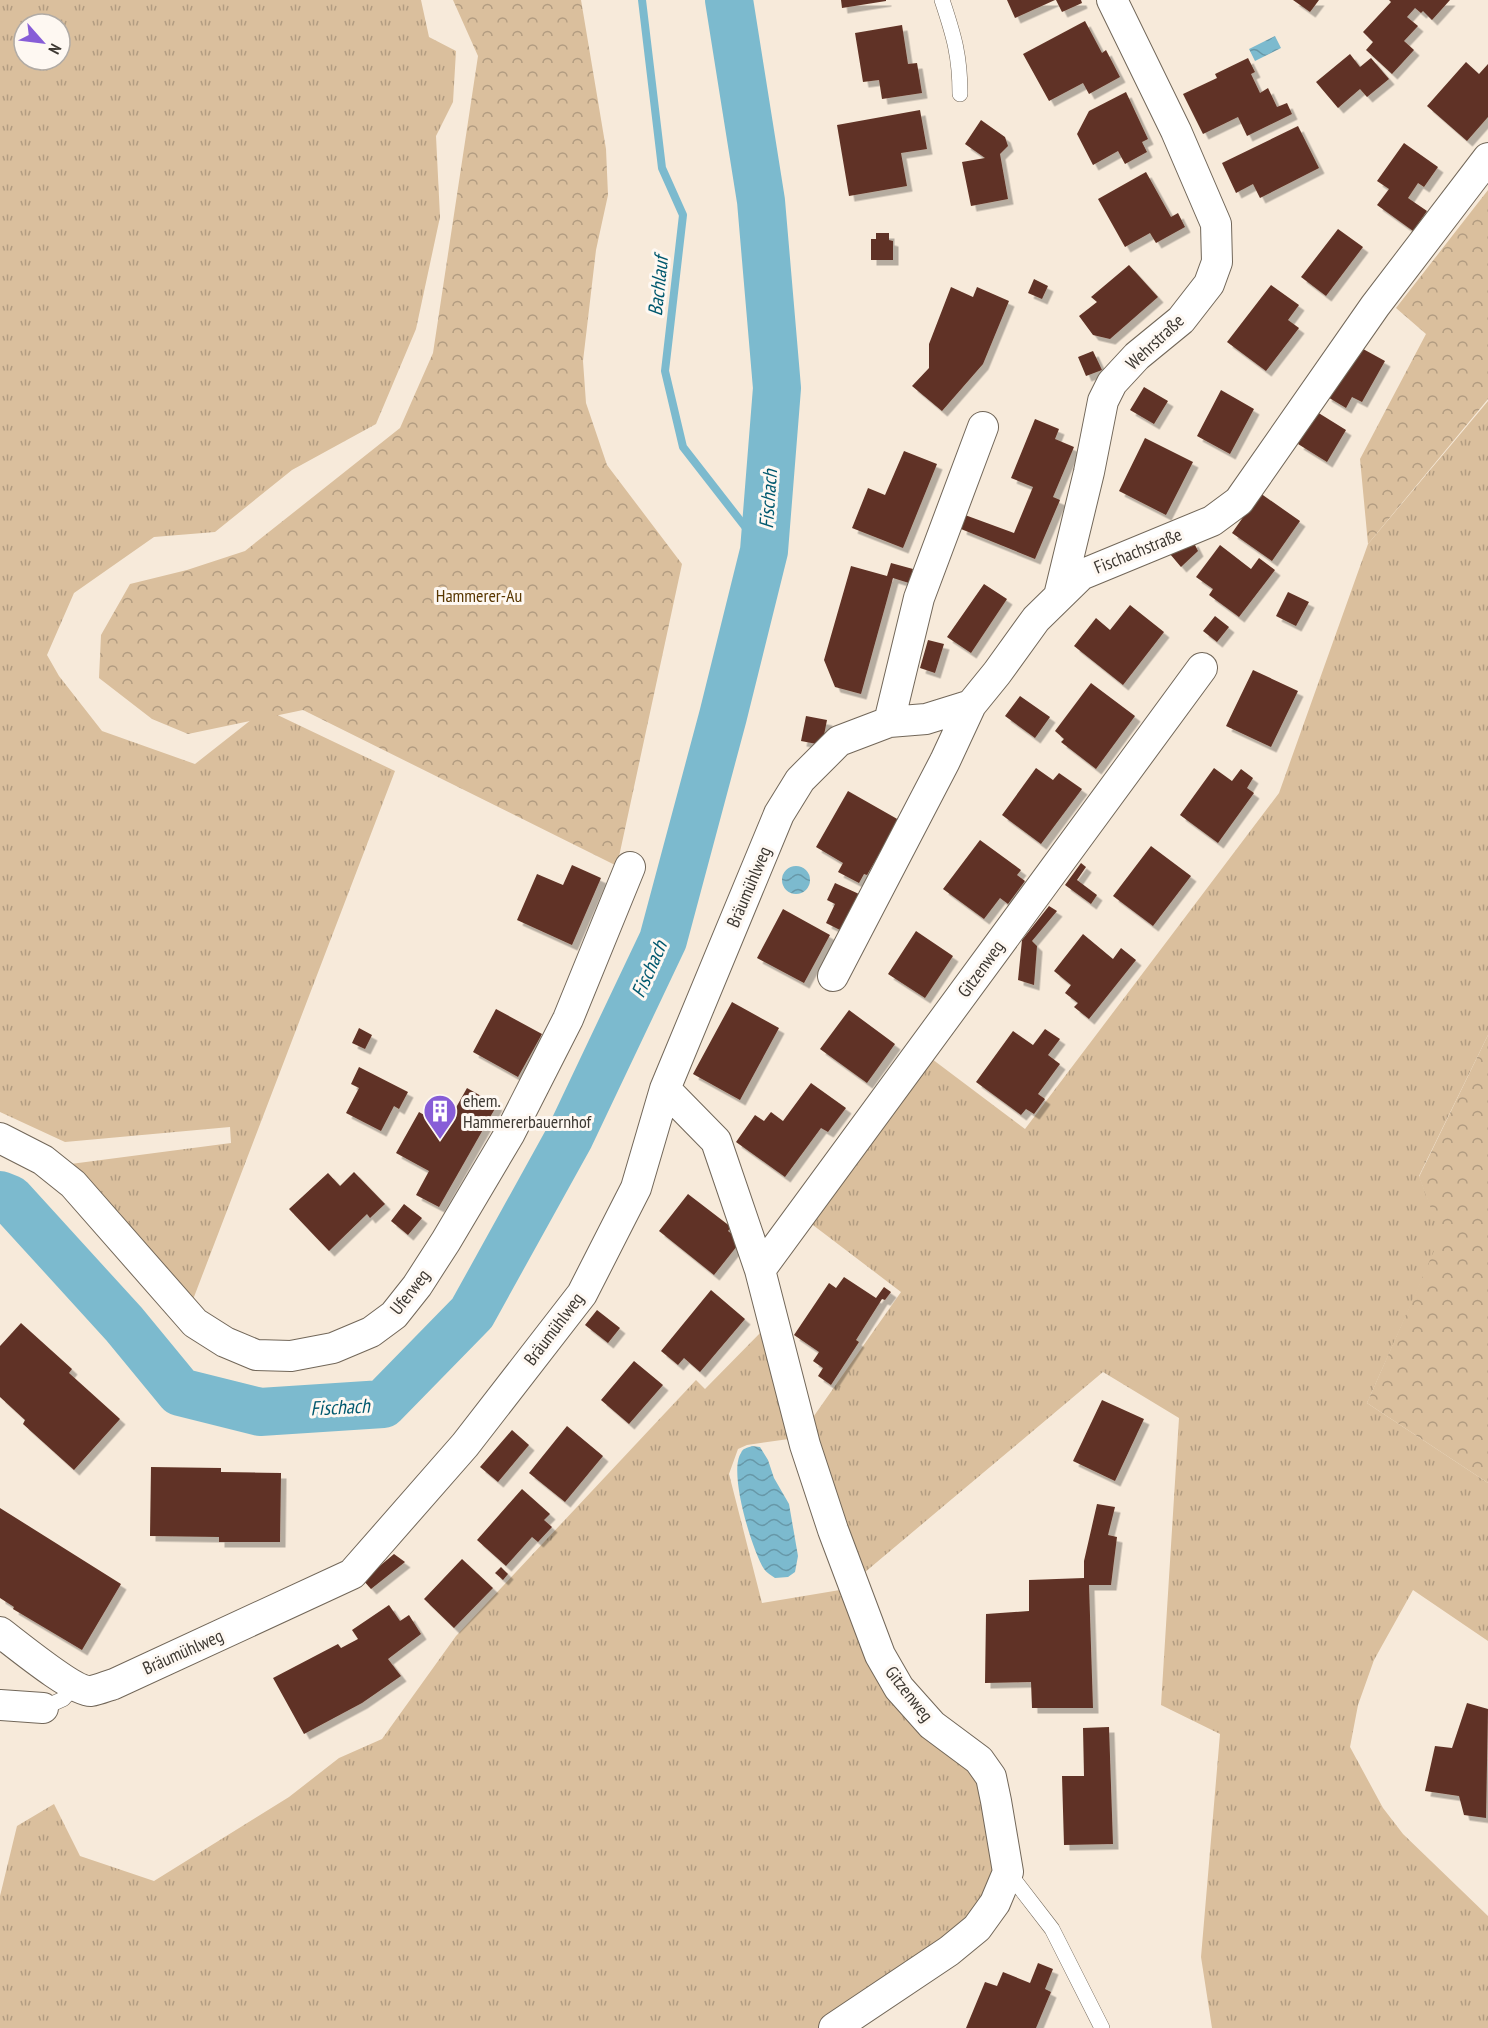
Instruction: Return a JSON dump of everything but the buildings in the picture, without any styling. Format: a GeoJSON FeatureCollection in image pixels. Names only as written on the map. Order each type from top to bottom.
{"type":"FeatureCollection","features":[{"type":"Feature","properties":{"kind":"street","name":"Wehrstraße"},"geometry":{"type":"LineString","coordinates":[[1059,596],[1089,472],[1103,401],[1112,384],[1137,356],[1182,320],[1209,284],[1217,262],[1216,224],[1176,131],[1112,0]]}},
{"type":"Feature","properties":{"kind":"street","name":"Fischachstraße"},"geometry":{"type":"LineString","coordinates":[[833,975],[945,761],[971,705],[1036,619],[1081,574],[1212,521],[1239,501],[1375,306],[1488,158]]}},
{"type":"Feature","properties":{"kind":"street"},"geometry":{"type":"LineString","coordinates":[[889,722],[919,598],[983,427]]}},
{"type":"Feature","properties":{"kind":"street","name":"Gitzenweg"},"geometry":{"type":"LineString","coordinates":[[760,1270],[1202,668]]}},
{"type":"Feature","properties":{"kind":"street","name":"Bräumühlweg"},"geometry":{"type":"LineString","coordinates":[[75,1686],[90,1691],[114,1684],[352,1574],[465,1445],[582,1294],[636,1188],[665,1089],[779,814],[800,780],[839,741],[889,722],[926,719],[971,705]]}},
{"type":"Feature","properties":{"kind":"street","name":"Uferweg"},"geometry":{"type":"LineString","coordinates":[[0,1138],[43,1160],[73,1184],[195,1323],[225,1342],[256,1354],[291,1356],[333,1348],[371,1332],[394,1315],[417,1286],[510,1133],[568,1019],[630,867]]}},
{"type":"Feature","properties":{"kind":"street","name":"Gitzenweg"},"geometry":{"type":"LineString","coordinates":[[665,1089],[716,1141],[760,1270],[805,1445],[833,1530],[880,1655],[899,1688],[932,1725],[979,1760],[991,1777],[1008,1872]]}},
{"type":"Feature","properties":{"kind":"street"},"geometry":{"type":"LineString","coordinates":[[0,1632],[75,1686]]}},
{"type":"Feature","properties":{"kind":"street"},"geometry":{"type":"LineString","coordinates":[[0,1705],[43,1708]]}},
{"type":"Feature","properties":{"kind":"street"},"geometry":{"type":"LineString","coordinates":[[834,2028],[949,1951],[977,1928],[995,1903],[1008,1872]]}},
{"type":"Feature","properties":{"kind":"lane"},"geometry":{"type":"LineString","coordinates":[[942,0],[956,42],[960,70],[960,94]]}},
{"type":"Feature","properties":{"kind":"lane"},"geometry":{"type":"LineString","coordinates":[[43,1708],[63,1699],[75,1686]]}},
{"type":"Feature","properties":{"kind":"lane"},"geometry":{"type":"LineString","coordinates":[[1008,1872],[1052,1929],[1102,2028]]}},
{"type":"Feature","properties":{"kind":"green space"},"geometry":{"type":"Polygon","coordinates":[[[0,0],[421,0],[429,37],[456,51],[453,102],[436,136],[440,217],[416,329],[376,424],[292,470],[215,532],[154,537],[74,593],[47,655],[59,676],[102,731],[195,764],[265,709],[395,771],[189,1310],[63,1165],[231,1143],[230,1127],[65,1142],[0,1112],[0,0]]]}},
{"type":"Feature","properties":{"kind":"green space","name":"Hammerer-Au"},"geometry":{"type":"Polygon","coordinates":[[[453,0],[581,0],[606,149],[608,195],[596,250],[583,361],[586,403],[607,465],[682,564],[617,866],[303,710],[188,734],[152,719],[99,678],[101,635],[130,584],[187,570],[245,551],[400,428],[433,353],[478,56],[453,0]]]}},
{"type":"Feature","properties":{"kind":"green space"},"geometry":{"type":"Polygon","coordinates":[[[1488,190],[1488,399],[1368,544],[1360,459],[1426,334],[1396,308],[1488,190]]]}},
{"type":"Feature","properties":{"kind":"green space"},"geometry":{"type":"Polygon","coordinates":[[[1488,401],[1488,1035],[1419,1176],[1442,1235],[1367,1403],[1488,1483],[1488,1641],[1413,1590],[1374,1660],[1358,1705],[1350,1747],[1383,1808],[1403,1834],[1488,1916],[1488,2028],[1212,2028],[1201,1957],[1220,1734],[1161,1705],[1179,1418],[1103,1372],[858,1578],[809,1423],[901,1292],[805,1219],[928,1056],[1025,1129],[1279,793],[1368,544],[1488,401]]]}},
{"type":"Feature","properties":{"kind":"green space"},"geometry":{"type":"Polygon","coordinates":[[[1488,1035],[1488,1483],[1367,1403],[1441,1235],[1419,1177],[1488,1035]]]}},
{"type":"Feature","properties":{"kind":"green space"},"geometry":{"type":"Polygon","coordinates":[[[765,1328],[796,1438],[747,1445],[738,1449],[729,1474],[762,1603],[840,1590],[878,1679],[905,1718],[960,1757],[982,1786],[998,1859],[985,1909],[821,2028],[0,2028],[0,1896],[17,1826],[54,1804],[80,1856],[154,1881],[289,1797],[339,1758],[382,1739],[456,1636],[696,1380],[705,1389],[765,1328]]]}},
{"type":"Feature","properties":{"kind":"water"},"geometry":{"type":"Polygon","coordinates":[[[1275,36],[1281,48],[1255,61],[1249,49],[1275,36]]]}},
{"type":"Feature","properties":{"kind":"water"},"geometry":{"type":"Polygon","coordinates":[[[796,866],[806,870],[810,880],[806,890],[796,894],[786,890],[782,880],[786,870],[796,866]]]}},
{"type":"Feature","properties":{"kind":"water"},"geometry":{"type":"Polygon","coordinates":[[[752,1446],[760,1447],[789,1504],[798,1556],[795,1572],[788,1577],[775,1578],[765,1570],[754,1546],[743,1511],[737,1476],[738,1463],[743,1450],[752,1446]]]}},
{"type":"Feature","properties":{"kind":"waterway","name":"Bachlauf"},"geometry":{"type":"LineString","coordinates":[[642,0],[662,168],[683,215],[665,371],[683,447],[764,551]]}},
{"type":"Feature","properties":{"kind":"waterway","name":"Fischach"},"geometry":{"type":"LineString","coordinates":[[0,1195],[10,1199],[124,1324],[180,1392],[260,1412],[383,1404],[472,1313],[570,1136],[663,940],[764,551],[777,388],[761,201],[729,0]]}},
{"type":"Feature","properties":{"kind":"place","name":"ehem. Hammererbauernhof"},"geometry":{"type":"Point","coordinates":[440,1140]}}]}
